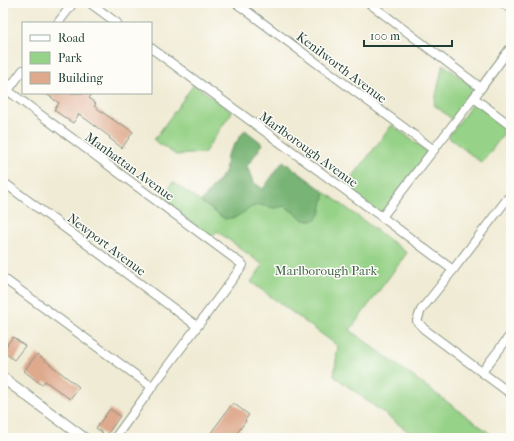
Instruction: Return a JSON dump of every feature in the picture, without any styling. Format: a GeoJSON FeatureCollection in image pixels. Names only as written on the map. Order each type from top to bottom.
{"type":"FeatureCollection","features":[{"type":"Feature","properties":{"kind":"main road"},"geometry":{"type":"LineString","coordinates":[[3,378],[84,438]]}},
{"type":"Feature","properties":{"kind":"street"},"geometry":{"type":"LineString","coordinates":[[59,22],[73,3]]}},
{"type":"Feature","properties":{"kind":"street"},"geometry":{"type":"LineString","coordinates":[[90,3],[117,22]]}},
{"type":"Feature","properties":{"kind":"street","name":"Kenilworth Avenue"},"geometry":{"type":"LineString","coordinates":[[236,3],[434,150]]}},
{"type":"Feature","properties":{"kind":"street"},"geometry":{"type":"LineString","coordinates":[[369,3],[482,88]]}},
{"type":"Feature","properties":{"kind":"street"},"geometry":{"type":"LineString","coordinates":[[503,3],[511,9]]}},
{"type":"Feature","properties":{"kind":"street"},"geometry":{"type":"LineString","coordinates":[[382,217],[482,88],[511,47]]}},
{"type":"Feature","properties":{"kind":"street","name":"Marlborough Avenue"},"geometry":{"type":"LineString","coordinates":[[152,49],[453,270]]}},
{"type":"Feature","properties":{"kind":"street"},"geometry":{"type":"LineString","coordinates":[[5,92],[22,71]]}},
{"type":"Feature","properties":{"kind":"street","name":"Manhattan Avenue"},"geometry":{"type":"LineString","coordinates":[[5,92],[243,265],[198,326]]}},
{"type":"Feature","properties":{"kind":"street"},"geometry":{"type":"LineString","coordinates":[[474,98],[511,126]]}},
{"type":"Feature","properties":{"kind":"street","name":"Newport Avenue"},"geometry":{"type":"LineString","coordinates":[[3,182],[198,326]]}},
{"type":"Feature","properties":{"kind":"street"},"geometry":{"type":"LineString","coordinates":[[511,194],[421,310],[417,322],[424,329],[511,394]]}},
{"type":"Feature","properties":{"kind":"street"},"geometry":{"type":"LineString","coordinates":[[3,278],[152,387]]}},
{"type":"Feature","properties":{"kind":"street"},"geometry":{"type":"LineString","coordinates":[[115,438],[198,326]]}},
{"type":"Feature","properties":{"kind":"street"},"geometry":{"type":"LineString","coordinates":[[482,372],[511,334]]}},
{"type":"Feature","properties":{"kind":"green space"},"geometry":{"type":"Polygon","coordinates":[[[443,64],[476,89],[452,119],[434,105],[443,64]]]}},
{"type":"Feature","properties":{"kind":"green space"},"geometry":{"type":"Polygon","coordinates":[[[194,84],[232,112],[204,153],[176,155],[154,140],[194,84]]]}},
{"type":"Feature","properties":{"kind":"green space"},"geometry":{"type":"Polygon","coordinates":[[[474,102],[508,128],[482,163],[448,137],[474,102]]]}},
{"type":"Feature","properties":{"kind":"green space"},"geometry":{"type":"Polygon","coordinates":[[[392,125],[428,152],[381,214],[345,187],[392,125]]]}},
{"type":"Feature","properties":{"kind":"green space"},"geometry":{"type":"Polygon","coordinates":[[[245,130],[263,144],[247,166],[253,182],[263,189],[283,161],[325,192],[320,215],[313,221],[304,220],[285,206],[275,208],[259,205],[252,207],[236,217],[225,219],[201,202],[225,172],[227,155],[245,130]]]}},
{"type":"Feature","properties":{"kind":"green space","name":"Marlborough Park"},"geometry":{"type":"Polygon","coordinates":[[[173,182],[225,219],[252,182],[304,220],[325,192],[407,253],[350,330],[496,438],[417,438],[334,376],[338,346],[251,282],[263,265],[217,231],[212,237],[160,199],[173,182]]]}},
{"type":"Feature","properties":{"kind":"building"},"geometry":{"type":"Polygon","coordinates":[[[46,94],[91,94],[89,98],[96,104],[94,106],[133,132],[122,148],[79,114],[73,123],[54,110],[59,103],[46,94]]]}},
{"type":"Feature","properties":{"kind":"building"},"geometry":{"type":"Polygon","coordinates":[[[13,337],[25,346],[14,360],[3,351],[13,337]]]}},
{"type":"Feature","properties":{"kind":"building"},"geometry":{"type":"Polygon","coordinates":[[[37,354],[79,387],[70,399],[45,381],[42,385],[24,371],[37,354]]]}},
{"type":"Feature","properties":{"kind":"building"},"geometry":{"type":"Polygon","coordinates":[[[233,403],[249,415],[237,433],[244,438],[207,438],[233,403]]]}},
{"type":"Feature","properties":{"kind":"building"},"geometry":{"type":"Polygon","coordinates":[[[110,409],[120,416],[106,436],[96,428],[110,409]]]}}]}
